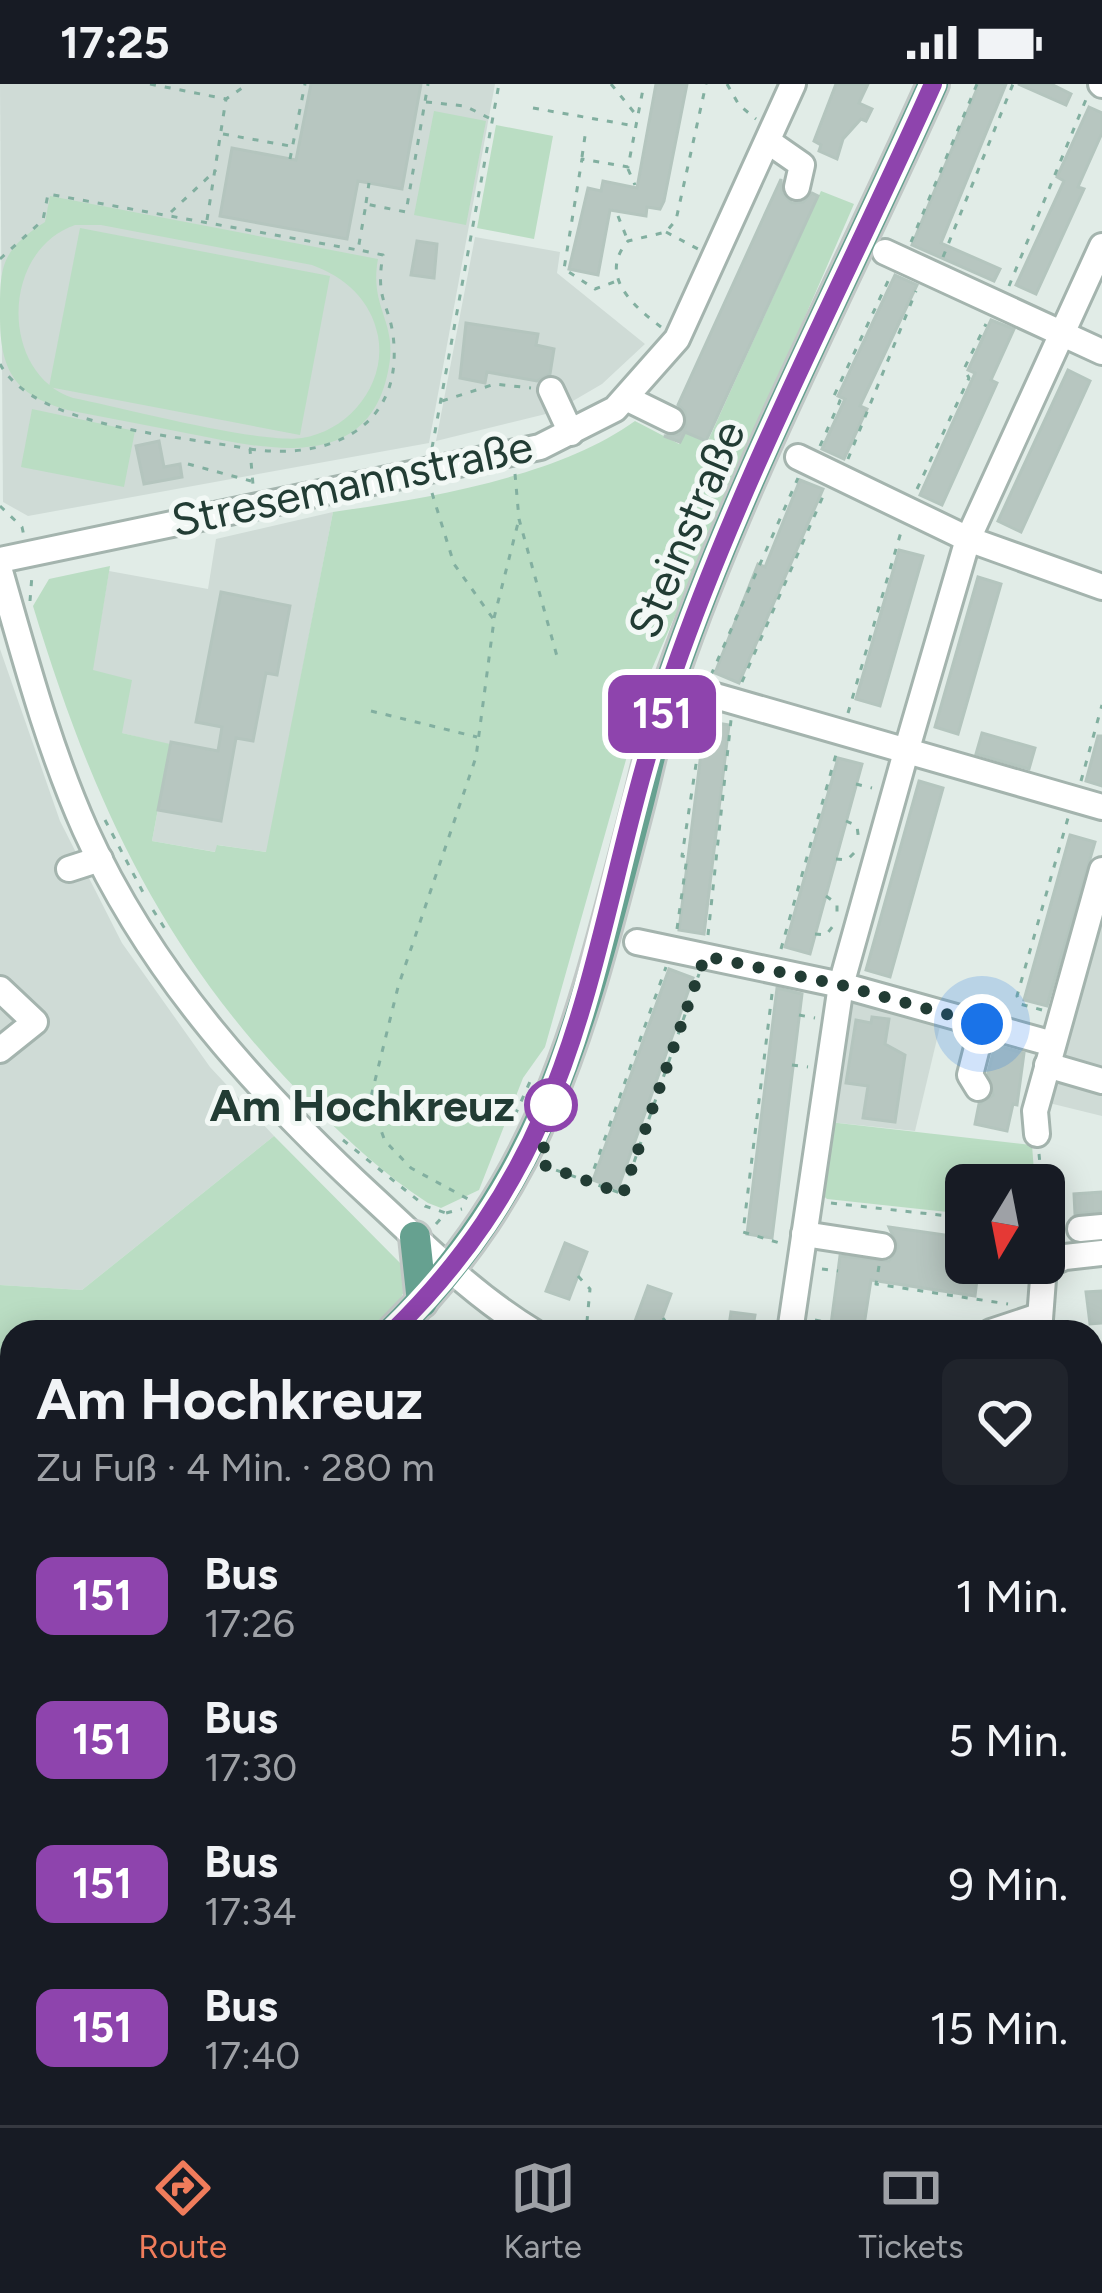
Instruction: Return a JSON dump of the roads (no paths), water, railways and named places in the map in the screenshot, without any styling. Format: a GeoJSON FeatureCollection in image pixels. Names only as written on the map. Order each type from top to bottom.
{"type":"FeatureCollection","features":[{"type":"Feature","properties":{"kind":"main road","name":"Steinstraße"},"geometry":{"type":"LineString","coordinates":[[404,1320],[452,1270],[496,1209],[551,1105],[586,1004],[672,677],[718,560],[933,84]]}},
{"type":"Feature","properties":{"kind":"main road"},"geometry":{"type":"LineString","coordinates":[[415,1237],[422,1302]]}},
{"type":"Feature","properties":{"kind":"street","name":"Stresemannstraße"},"geometry":{"type":"LineString","coordinates":[[0,560],[255,493],[427,471],[513,454],[571,433],[626,398],[677,339],[793,84]]}},
{"type":"Feature","properties":{"kind":"street"},"geometry":{"type":"LineString","coordinates":[[771,138],[802,165],[797,187]]}},
{"type":"Feature","properties":{"kind":"street"},"geometry":{"type":"LineString","coordinates":[[792,1320],[841,985],[906,752],[968,539],[1102,246]]}},
{"type":"Feature","properties":{"kind":"street"},"geometry":{"type":"LineString","coordinates":[[909,263],[1102,352]]}},
{"type":"Feature","properties":{"kind":"street"},"geometry":{"type":"LineString","coordinates":[[551,390],[571,433]]}},
{"type":"Feature","properties":{"kind":"street"},"geometry":{"type":"LineString","coordinates":[[626,398],[671,420]]}},
{"type":"Feature","properties":{"kind":"street"},"geometry":{"type":"LineString","coordinates":[[817,466],[968,539],[1102,587]]}},
{"type":"Feature","properties":{"kind":"street"},"geometry":{"type":"LineString","coordinates":[[0,571],[52,748],[100,860],[171,979],[223,1046],[308,1138],[452,1270],[496,1320]]}},
{"type":"Feature","properties":{"kind":"street"},"geometry":{"type":"LineString","coordinates":[[717,697],[1102,807]]}},
{"type":"Feature","properties":{"kind":"street"},"geometry":{"type":"LineString","coordinates":[[69,869],[100,860]]}},
{"type":"Feature","properties":{"kind":"street"},"geometry":{"type":"LineString","coordinates":[[1037,1134],[1035,1111],[1102,870]]}},
{"type":"Feature","properties":{"kind":"street"},"geometry":{"type":"LineString","coordinates":[[637,942],[841,985],[982,1024],[1102,1081]]}},
{"type":"Feature","properties":{"kind":"street"},"geometry":{"type":"LineString","coordinates":[[0,988],[34,1022],[0,1050]]}},
{"type":"Feature","properties":{"kind":"street"},"geometry":{"type":"LineString","coordinates":[[978,1088],[970,1075],[982,1024]]}},
{"type":"Feature","properties":{"kind":"street"},"geometry":{"type":"LineString","coordinates":[[803,1241],[882,1246]]}},
{"type":"Feature","properties":{"kind":"street"},"geometry":{"type":"LineString","coordinates":[[1039,1319],[1040,1274],[1050,1262],[1102,1253]]}},
{"type":"Feature","properties":{"kind":"place","name":"Am Hochkreuz"},"geometry":{"type":"Point","coordinates":[551,1105]}}]}
